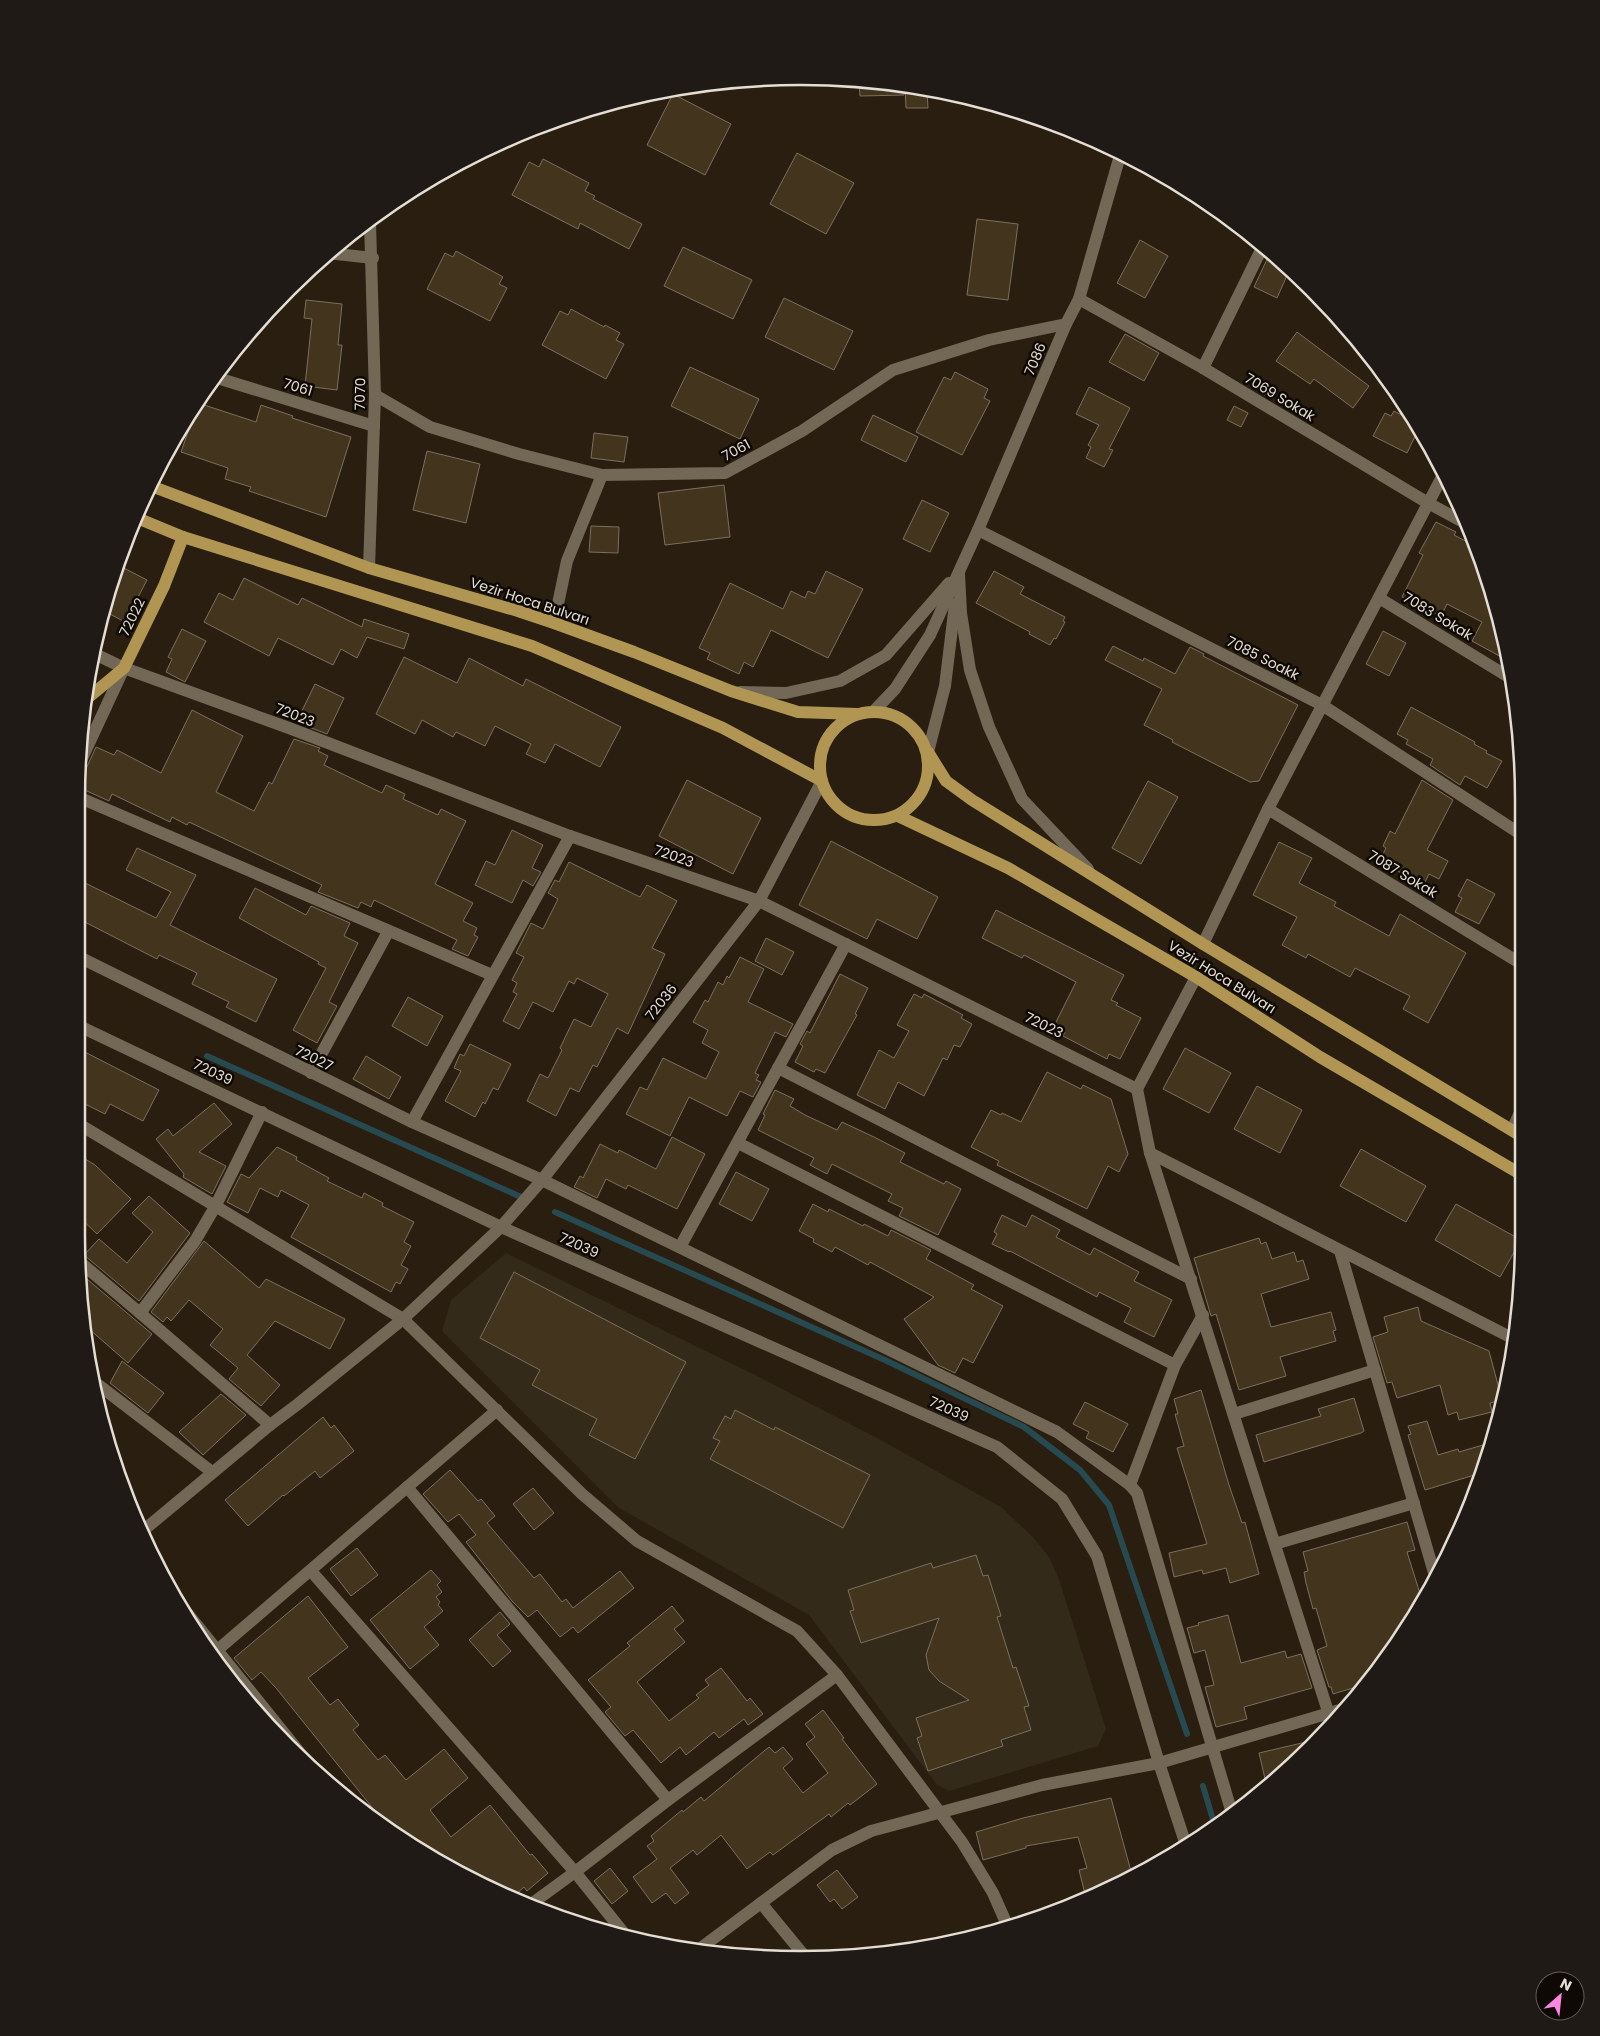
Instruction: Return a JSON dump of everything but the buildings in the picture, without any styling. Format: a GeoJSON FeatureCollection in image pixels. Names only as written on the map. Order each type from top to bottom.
{"type":"FeatureCollection","features":[{"type":"Feature","properties":{"kind":"main road","name":"Vezir Hoca Bulvarı"},"geometry":{"type":"LineString","coordinates":[[157,488],[369,568],[554,623],[634,652],[731,691],[798,712],[856,714]]}},
{"type":"Feature","properties":{"kind":"main road"},"geometry":{"type":"LineString","coordinates":[[142,520],[184,538],[532,646],[723,728],[822,782]]}},
{"type":"Feature","properties":{"kind":"main road","name":"72022"},"geometry":{"type":"LineString","coordinates":[[93,693],[124,668],[164,586],[184,538]]}},
{"type":"Feature","properties":{"kind":"main road"},"geometry":{"type":"LineString","coordinates":[[890,713],[906,722],[920,735],[928,752],[929,771],[924,789],[913,805],[898,816],[880,821],[861,819],[844,812],[830,798],[822,782],[819,765],[822,749],[830,734],[842,722],[856,714],[890,713]]}},
{"type":"Feature","properties":{"kind":"main road","name":"Vezir Hoca Bulvarı"},"geometry":{"type":"LineString","coordinates":[[928,752],[946,781],[972,800],[1203,944],[1515,1132]]}},
{"type":"Feature","properties":{"kind":"main road","name":"Vezir Hoca Bulvarı"},"geometry":{"type":"LineString","coordinates":[[898,816],[1008,868],[1196,977],[1320,1057],[1515,1171]]}},
{"type":"Feature","properties":{"kind":"street","name":"7086"},"geometry":{"type":"LineString","coordinates":[[873,712],[895,689],[930,635],[978,530],[1066,324],[1079,299],[1119,160]]}},
{"type":"Feature","properties":{"kind":"street","name":"7070"},"geometry":{"type":"LineString","coordinates":[[369,568],[376,395],[371,229]]}},
{"type":"Feature","properties":{"kind":"street"},"geometry":{"type":"LineString","coordinates":[[1203,368],[1259,252]]}},
{"type":"Feature","properties":{"kind":"street"},"geometry":{"type":"LineString","coordinates":[[339,254],[373,258]]}},
{"type":"Feature","properties":{"kind":"street","name":"7069 Sokak"},"geometry":{"type":"LineString","coordinates":[[1079,299],[1203,368],[1458,519]]}},
{"type":"Feature","properties":{"kind":"street","name":"7061"},"geometry":{"type":"LineString","coordinates":[[376,395],[430,427],[519,454],[602,475],[725,473],[802,430],[893,370],[989,340],[1066,324]]}},
{"type":"Feature","properties":{"kind":"street","name":"7061"},"geometry":{"type":"LineString","coordinates":[[222,380],[374,426]]}},
{"type":"Feature","properties":{"kind":"street"},"geometry":{"type":"LineString","coordinates":[[554,623],[567,561],[602,475]]}},
{"type":"Feature","properties":{"kind":"street"},"geometry":{"type":"LineString","coordinates":[[1203,944],[1268,809],[1440,481]]}},
{"type":"Feature","properties":{"kind":"street","name":"7085 Soakk"},"geometry":{"type":"LineString","coordinates":[[978,530],[1322,705],[1515,831]]}},
{"type":"Feature","properties":{"kind":"street"},"geometry":{"type":"LineString","coordinates":[[731,691],[786,693],[840,681],[886,655],[959,572]]}},
{"type":"Feature","properties":{"kind":"street"},"geometry":{"type":"LineString","coordinates":[[928,752],[946,686],[959,572]]}},
{"type":"Feature","properties":{"kind":"street"},"geometry":{"type":"LineString","coordinates":[[959,572],[961,613],[970,670],[989,727],[1022,799],[1098,879]]}},
{"type":"Feature","properties":{"kind":"street","name":"7083 Sokak"},"geometry":{"type":"LineString","coordinates":[[1379,598],[1503,674]]}},
{"type":"Feature","properties":{"kind":"street","name":"72023"},"geometry":{"type":"LineString","coordinates":[[100,656],[124,668],[570,836],[759,901],[1137,1089]]}},
{"type":"Feature","properties":{"kind":"street"},"geometry":{"type":"LineString","coordinates":[[87,747],[124,668]]}},
{"type":"Feature","properties":{"kind":"street","name":"72036"},"geometry":{"type":"LineString","coordinates":[[147,1527],[270,1424],[298,1404],[403,1319],[501,1227],[542,1180],[759,901],[822,782]]}},
{"type":"Feature","properties":{"kind":"street"},"geometry":{"type":"LineString","coordinates":[[85,800],[388,932],[492,975]]}},
{"type":"Feature","properties":{"kind":"street","name":"7087 Sokak"},"geometry":{"type":"LineString","coordinates":[[1268,809],[1515,960]]}},
{"type":"Feature","properties":{"kind":"street"},"geometry":{"type":"LineString","coordinates":[[412,1122],[570,836]]}},
{"type":"Feature","properties":{"kind":"street"},"geometry":{"type":"LineString","coordinates":[[311,1073],[388,932]]}},
{"type":"Feature","properties":{"kind":"street"},"geometry":{"type":"LineString","coordinates":[[680,1247],[846,944]]}},
{"type":"Feature","properties":{"kind":"street","name":"72027"},"geometry":{"type":"LineString","coordinates":[[85,960],[311,1073],[412,1122],[542,1180],[1057,1432],[1130,1485]]}},
{"type":"Feature","properties":{"kind":"street"},"geometry":{"type":"LineString","coordinates":[[1196,977],[1137,1089],[1150,1153],[1329,1717]]}},
{"type":"Feature","properties":{"kind":"street","name":"72039"},"geometry":{"type":"LineString","coordinates":[[85,1029],[501,1227],[997,1447],[1062,1499],[1097,1556],[1158,1763],[1184,1839]]}},
{"type":"Feature","properties":{"kind":"street"},"geometry":{"type":"LineString","coordinates":[[778,1068],[1190,1279]]}},
{"type":"Feature","properties":{"kind":"street"},"geometry":{"type":"LineString","coordinates":[[140,1313],[195,1241],[215,1207],[262,1112]]}},
{"type":"Feature","properties":{"kind":"street"},"geometry":{"type":"LineString","coordinates":[[1512,1130],[1515,1123]]}},
{"type":"Feature","properties":{"kind":"street"},"geometry":{"type":"LineString","coordinates":[[85,1128],[403,1319],[582,1494],[637,1541],[797,1631],[837,1675],[939,1811],[971,1856],[993,1893],[1005,1921]]}},
{"type":"Feature","properties":{"kind":"street"},"geometry":{"type":"LineString","coordinates":[[738,1143],[1175,1365]]}},
{"type":"Feature","properties":{"kind":"street"},"geometry":{"type":"LineString","coordinates":[[1150,1153],[1508,1337]]}},
{"type":"Feature","properties":{"kind":"street"},"geometry":{"type":"LineString","coordinates":[[1340,1251],[1433,1568]]}},
{"type":"Feature","properties":{"kind":"street"},"geometry":{"type":"LineString","coordinates":[[86,1267],[270,1424]]}},
{"type":"Feature","properties":{"kind":"street"},"geometry":{"type":"LineString","coordinates":[[1202,1315],[1175,1365],[1130,1485],[1137,1493],[1230,1807]]}},
{"type":"Feature","properties":{"kind":"street"},"geometry":{"type":"LineString","coordinates":[[1234,1414],[1375,1370]]}},
{"type":"Feature","properties":{"kind":"street"},"geometry":{"type":"LineString","coordinates":[[102,1387],[212,1472]]}},
{"type":"Feature","properties":{"kind":"street"},"geometry":{"type":"LineString","coordinates":[[217,1650],[497,1410]]}},
{"type":"Feature","properties":{"kind":"street"},"geometry":{"type":"LineString","coordinates":[[407,1487],[668,1800]]}},
{"type":"Feature","properties":{"kind":"street"},"geometry":{"type":"LineString","coordinates":[[1278,1543],[1414,1503]]}},
{"type":"Feature","properties":{"kind":"street"},"geometry":{"type":"LineString","coordinates":[[311,1571],[575,1872],[620,1928]]}},
{"type":"Feature","properties":{"kind":"street"},"geometry":{"type":"LineString","coordinates":[[536,1901],[837,1675]]}},
{"type":"Feature","properties":{"kind":"street"},"geometry":{"type":"LineString","coordinates":[[705,1945],[832,1850],[871,1831],[939,1811],[1042,1785],[1158,1763],[1326,1720]]}},
{"type":"Feature","properties":{"kind":"street"},"geometry":{"type":"LineString","coordinates":[[761,1903],[800,1951]]}},
{"type":"Feature","properties":{"kind":"shaded area"},"geometry":{"type":"Polygon","coordinates":[[[506,1253],[755,1375],[879,1439],[1001,1507],[1033,1537],[1049,1557],[1059,1579],[1106,1729],[1098,1746],[949,1791],[937,1785],[809,1615],[619,1508],[442,1331],[451,1300],[506,1253]]]}},
{"type":"Feature","properties":{"kind":"waterway"},"geometry":{"type":"LineString","coordinates":[[207,1056],[521,1197]]}},
{"type":"Feature","properties":{"kind":"waterway"},"geometry":{"type":"LineString","coordinates":[[555,1212],[887,1361],[1024,1427],[1080,1470],[1109,1505],[1187,1734]]}},
{"type":"Feature","properties":{"kind":"waterway"},"geometry":{"type":"LineString","coordinates":[[1203,1786],[1213,1819]]}}]}
